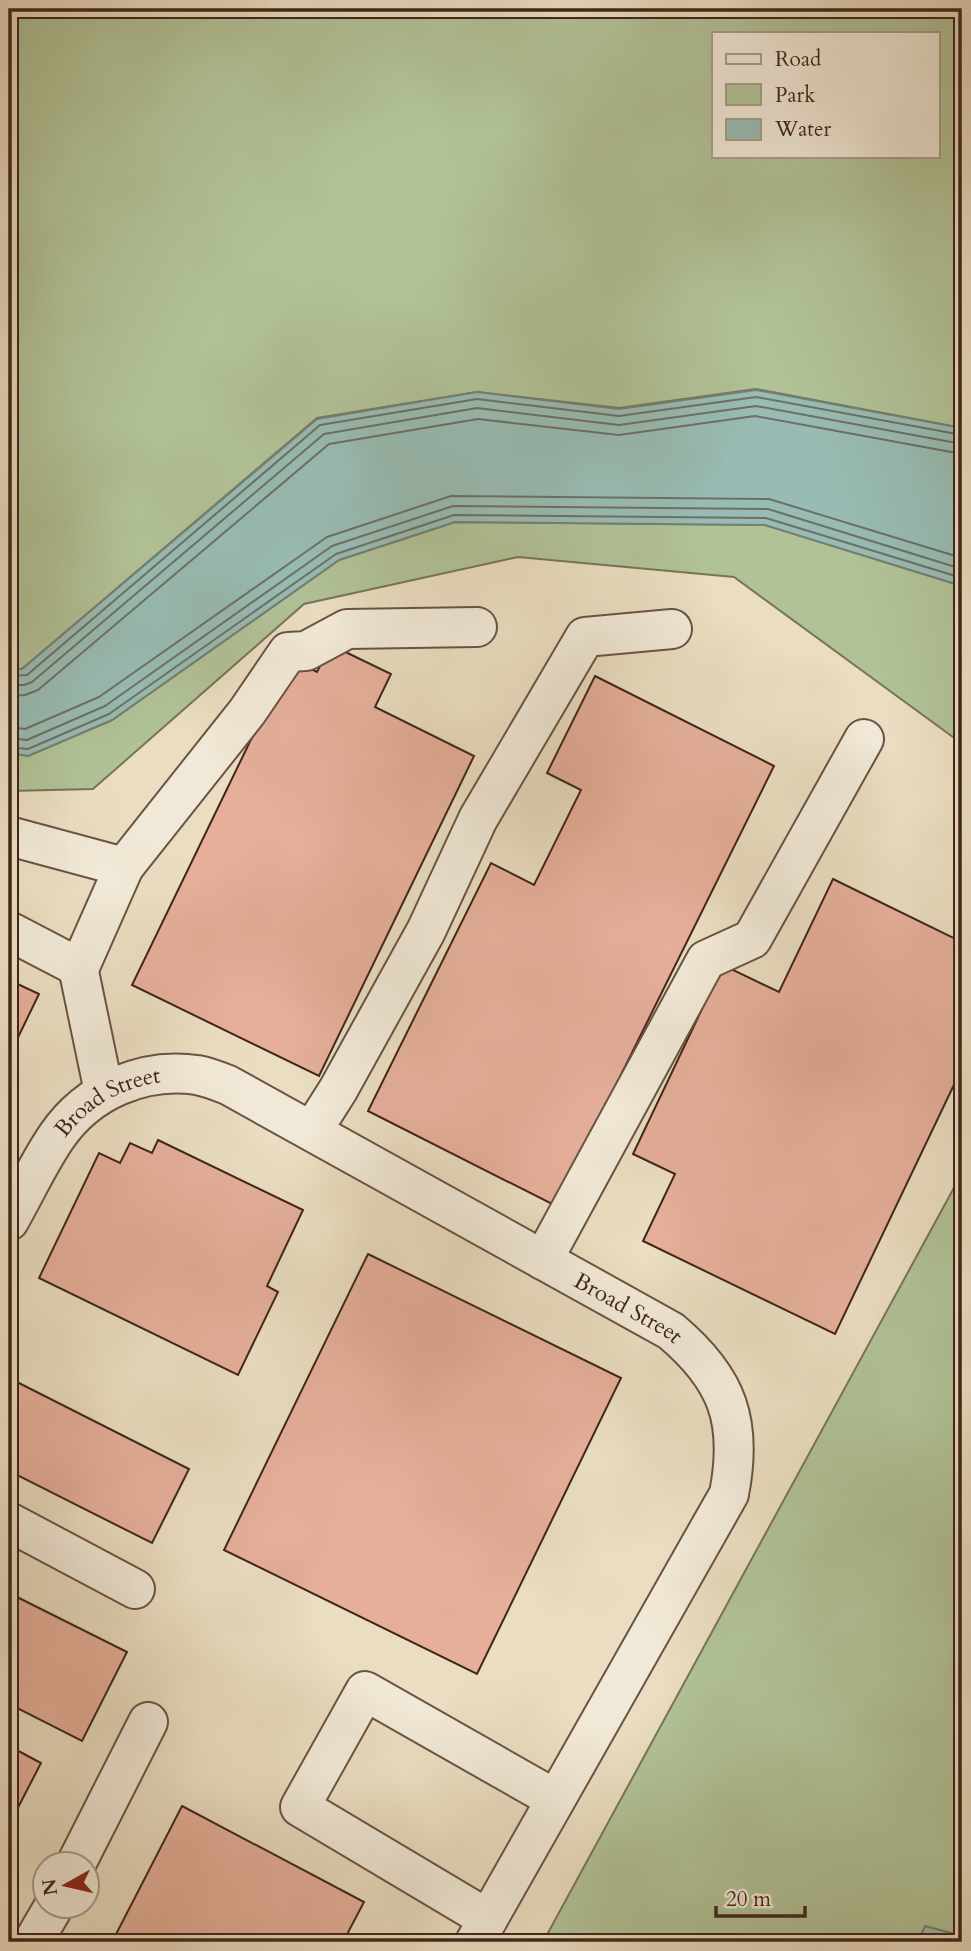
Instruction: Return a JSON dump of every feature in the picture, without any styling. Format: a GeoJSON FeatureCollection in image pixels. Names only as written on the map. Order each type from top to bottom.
{"type":"FeatureCollection","features":[{"type":"Feature","properties":{"kind":"street"},"geometry":{"type":"LineString","coordinates":[[78,971],[124,867],[247,712],[288,652],[306,651],[347,629],[477,627]]}},
{"type":"Feature","properties":{"kind":"street"},"geometry":{"type":"LineString","coordinates":[[312,1131],[338,1090],[426,930],[478,820],[585,637],[671,629]]}},
{"type":"Feature","properties":{"kind":"street"},"geometry":{"type":"LineString","coordinates":[[543,1260],[706,960],[752,939],[864,739]]}},
{"type":"Feature","properties":{"kind":"street"},"geometry":{"type":"LineString","coordinates":[[9,836],[124,867]]}},
{"type":"Feature","properties":{"kind":"street"},"geometry":{"type":"LineString","coordinates":[[9,931],[78,967],[104,1092]]}},
{"type":"Feature","properties":{"kind":"street","name":"Broad Street"},"geometry":{"type":"LineString","coordinates":[[9,1221],[57,1137],[77,1112],[104,1092],[131,1080],[164,1073],[198,1076],[228,1084],[671,1331],[695,1352],[715,1377],[728,1404],[735,1443],[735,1463],[729,1494],[482,1930]]}},
{"type":"Feature","properties":{"kind":"street"},"geometry":{"type":"LineString","coordinates":[[9,1522],[135,1589]]}},
{"type":"Feature","properties":{"kind":"street"},"geometry":{"type":"LineString","coordinates":[[482,1930],[300,1807],[365,1691],[555,1799]]}},
{"type":"Feature","properties":{"kind":"street"},"geometry":{"type":"LineString","coordinates":[[83,1850],[148,1722]]}},
{"type":"Feature","properties":{"kind":"street"},"geometry":{"type":"LineString","coordinates":[[33,1942],[46,1920]]}},
{"type":"Feature","properties":{"kind":"green space"},"geometry":{"type":"Polygon","coordinates":[[[9,9],[962,9],[962,428],[756,389],[619,408],[477,392],[317,418],[22,669],[9,669],[9,9]]]}},
{"type":"Feature","properties":{"kind":"green space"},"geometry":{"type":"Polygon","coordinates":[[[455,522],[765,525],[962,586],[962,867],[958,864],[957,740],[734,577],[518,557],[304,604],[93,789],[9,791],[9,753],[28,756],[112,720],[339,560],[455,522]]]}},
{"type":"Feature","properties":{"kind":"green space"},"geometry":{"type":"Polygon","coordinates":[[[962,1173],[962,1936],[925,1927],[918,1942],[543,1942],[962,1173]]]}},
{"type":"Feature","properties":{"kind":"water"},"geometry":{"type":"Polygon","coordinates":[[[756,390],[962,428],[962,586],[765,525],[455,522],[339,560],[112,720],[28,756],[9,753],[9,669],[22,669],[317,419],[477,392],[619,409],[756,390]]]}},
{"type":"Feature","properties":{"kind":"water"},"geometry":{"type":"Polygon","coordinates":[[[925,1926],[962,1936],[962,1942],[918,1942],[925,1926]]]}},
{"type":"Feature","properties":{"kind":"building"},"geometry":{"type":"Polygon","coordinates":[[[331,645],[391,674],[375,707],[474,756],[319,1076],[132,985],[290,659],[317,672],[331,645]]]}},
{"type":"Feature","properties":{"kind":"building"},"geometry":{"type":"Polygon","coordinates":[[[595,676],[774,766],[556,1206],[368,1111],[491,863],[534,885],[581,790],[547,773],[595,676]]]}},
{"type":"Feature","properties":{"kind":"building"},"geometry":{"type":"Polygon","coordinates":[[[833,879],[962,942],[962,1068],[835,1334],[643,1241],[675,1174],[633,1154],[723,965],[779,992],[833,879]]]}},
{"type":"Feature","properties":{"kind":"building"},"geometry":{"type":"Polygon","coordinates":[[[9,980],[39,994],[9,1056],[9,980]]]}},
{"type":"Feature","properties":{"kind":"building"},"geometry":{"type":"Polygon","coordinates":[[[158,1140],[303,1210],[267,1286],[278,1292],[238,1375],[39,1278],[99,1153],[120,1163],[130,1143],[152,1153],[158,1140]]]}},
{"type":"Feature","properties":{"kind":"building"},"geometry":{"type":"Polygon","coordinates":[[[368,1254],[621,1378],[477,1674],[224,1550],[368,1254]]]}},
{"type":"Feature","properties":{"kind":"building"},"geometry":{"type":"Polygon","coordinates":[[[9,1378],[189,1469],[152,1543],[9,1471],[9,1378]]]}},
{"type":"Feature","properties":{"kind":"building"},"geometry":{"type":"Polygon","coordinates":[[[9,1593],[127,1652],[82,1741],[9,1704],[9,1593]]]}},
{"type":"Feature","properties":{"kind":"building"},"geometry":{"type":"Polygon","coordinates":[[[9,1746],[41,1763],[9,1825],[9,1746]]]}},
{"type":"Feature","properties":{"kind":"building"},"geometry":{"type":"Polygon","coordinates":[[[182,1806],[364,1902],[343,1942],[112,1942],[182,1806]]]}}]}
